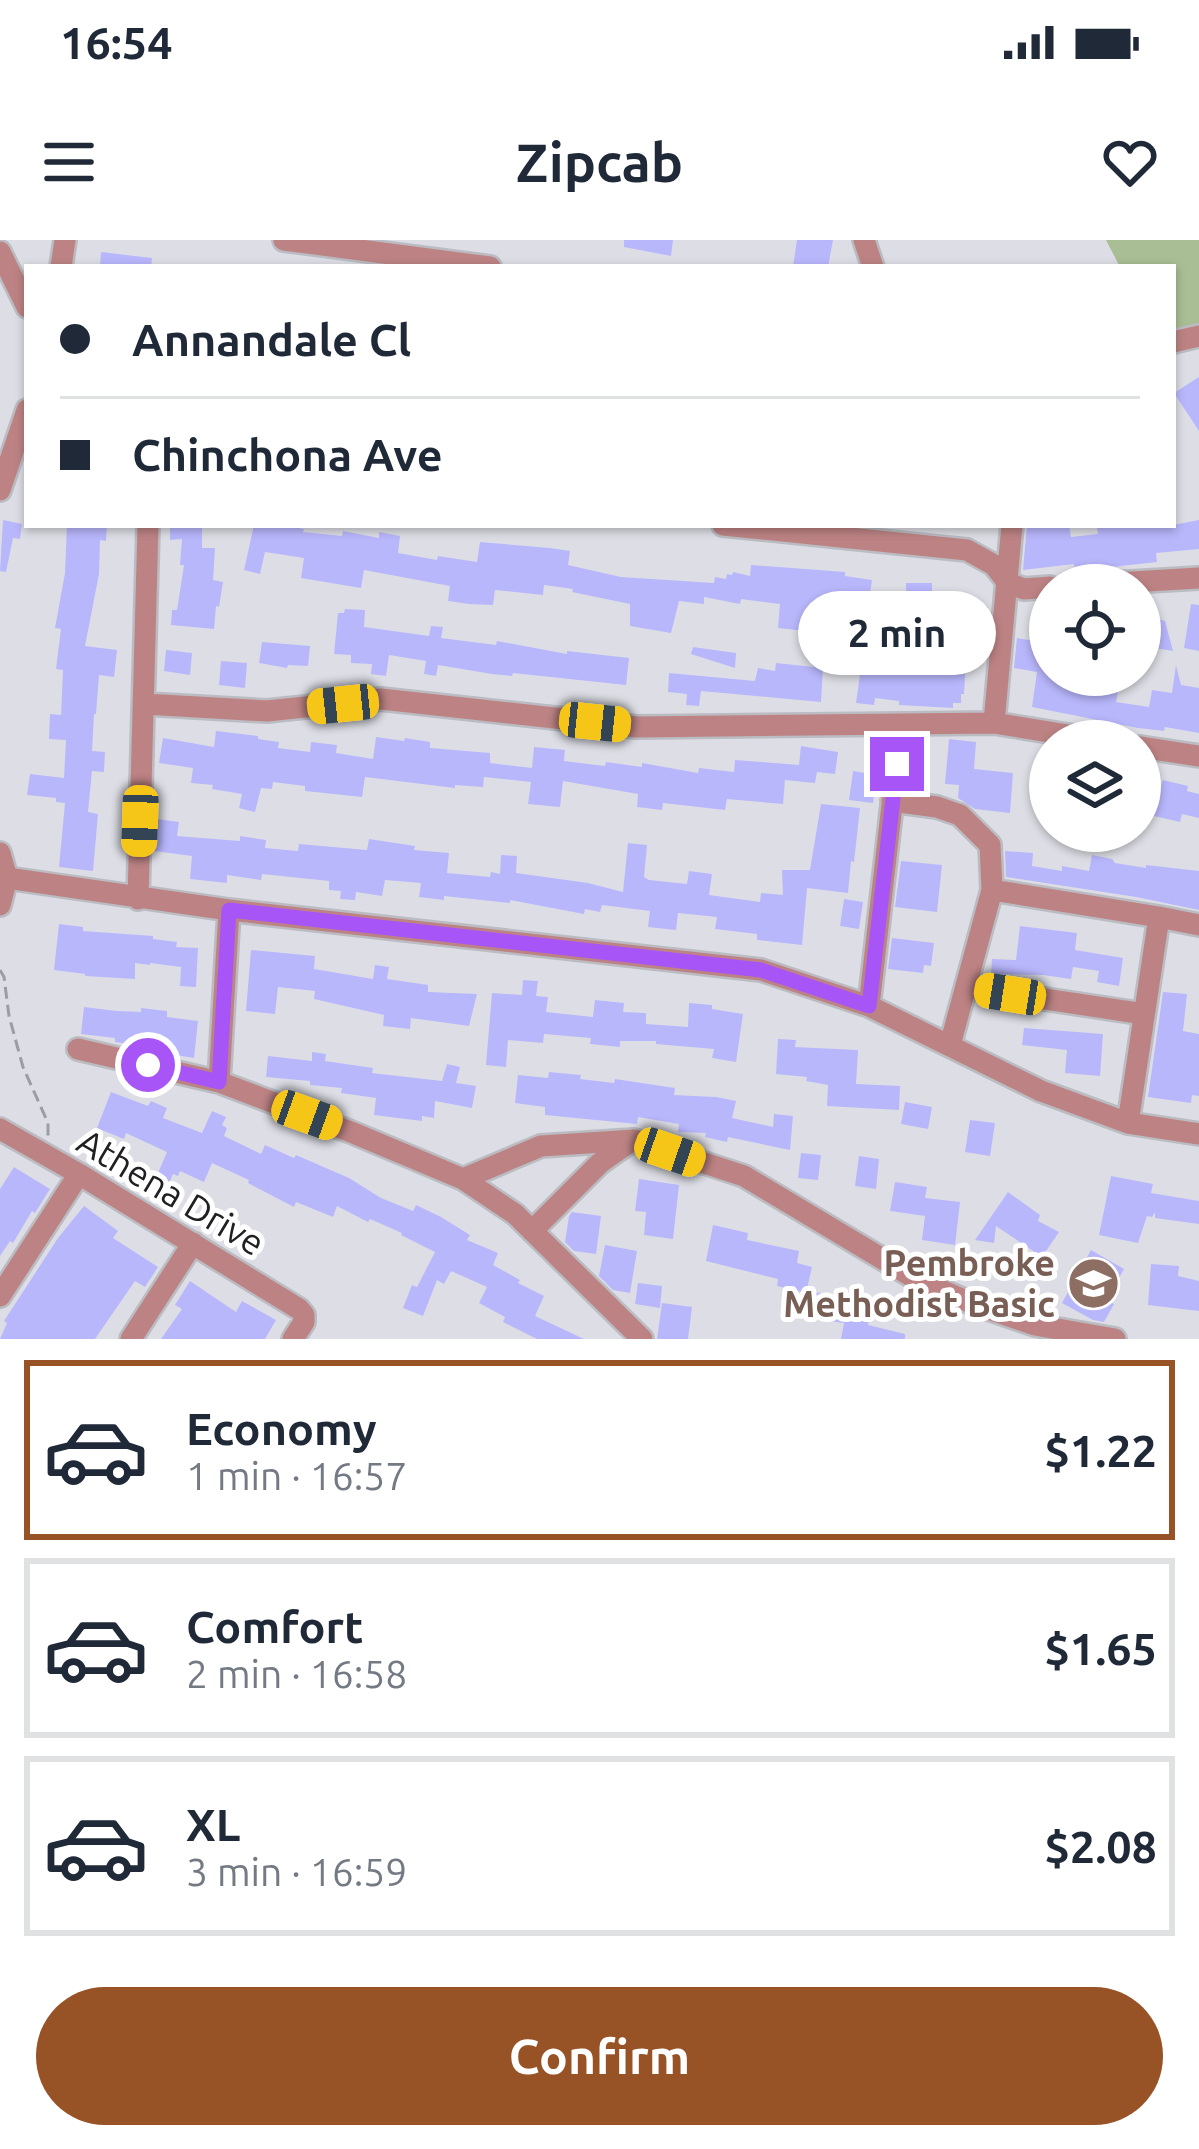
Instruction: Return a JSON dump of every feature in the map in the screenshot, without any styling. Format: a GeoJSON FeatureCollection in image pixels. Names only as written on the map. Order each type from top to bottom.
{"type":"FeatureCollection","features":[{"type":"Feature","properties":{"kind":"street"},"geometry":{"type":"LineString","coordinates":[[284,240],[364,244],[474,264]]}},
{"type":"Feature","properties":{"kind":"street"},"geometry":{"type":"LineString","coordinates":[[0,252],[24,301]]}},
{"type":"Feature","properties":{"kind":"street"},"geometry":{"type":"LineString","coordinates":[[0,490],[24,419]]}},
{"type":"Feature","properties":{"kind":"street"},"geometry":{"type":"LineString","coordinates":[[138,899],[148,528]]}},
{"type":"Feature","properties":{"kind":"street"},"geometry":{"type":"LineString","coordinates":[[752,528],[967,550],[994,566],[1008,583],[1029,589]]}},
{"type":"Feature","properties":{"kind":"street"},"geometry":{"type":"LineString","coordinates":[[994,723],[1012,528]]}},
{"type":"Feature","properties":{"kind":"street"},"geometry":{"type":"LineString","coordinates":[[1161,580],[1199,578]]}},
{"type":"Feature","properties":{"kind":"street"},"geometry":{"type":"LineString","coordinates":[[144,704],[267,711],[381,700],[638,727],[994,723],[1029,729]]}},
{"type":"Feature","properties":{"kind":"street"},"geometry":{"type":"LineString","coordinates":[[869,1006],[901,726]]}},
{"type":"Feature","properties":{"kind":"street"},"geometry":{"type":"LineString","coordinates":[[1161,750],[1199,756]]}},
{"type":"Feature","properties":{"kind":"street"},"geometry":{"type":"LineString","coordinates":[[892,801],[960,815],[989,845],[992,890],[950,1045]]}},
{"type":"Feature","properties":{"kind":"street"},"geometry":{"type":"LineString","coordinates":[[0,853],[7,878],[0,905]]}},
{"type":"Feature","properties":{"kind":"street"},"geometry":{"type":"LineString","coordinates":[[7,878],[138,899],[761,970],[869,1006],[1042,1091],[1128,1123],[1199,1134]]}},
{"type":"Feature","properties":{"kind":"street"},"geometry":{"type":"LineString","coordinates":[[992,890],[1199,925]]}},
{"type":"Feature","properties":{"kind":"street"},"geometry":{"type":"LineString","coordinates":[[219,1082],[229,910]]}},
{"type":"Feature","properties":{"kind":"street"},"geometry":{"type":"LineString","coordinates":[[1128,1123],[1159,917]]}},
{"type":"Feature","properties":{"kind":"street"},"geometry":{"type":"LineString","coordinates":[[965,987],[1144,1014]]}},
{"type":"Feature","properties":{"kind":"street"},"geometry":{"type":"LineString","coordinates":[[78,1048],[219,1082],[463,1179],[515,1214],[642,1339]]}},
{"type":"Feature","properties":{"kind":"street","name":"Athena Drive"},"geometry":{"type":"LineString","coordinates":[[0,1129],[299,1309],[304,1322],[293,1339]]}},
{"type":"Feature","properties":{"kind":"street"},"geometry":{"type":"LineString","coordinates":[[463,1179],[542,1146],[634,1140],[744,1176],[916,1279],[970,1303],[1035,1325],[1115,1339]]}},
{"type":"Feature","properties":{"kind":"street"},"geometry":{"type":"LineString","coordinates":[[532,1232],[600,1163],[634,1140]]}},
{"type":"Feature","properties":{"kind":"street"},"geometry":{"type":"LineString","coordinates":[[0,1296],[79,1174]]}},
{"type":"Feature","properties":{"kind":"street"},"geometry":{"type":"LineString","coordinates":[[131,1339],[193,1243]]}},
{"type":"Feature","properties":{"kind":"path"},"geometry":{"type":"LineString","coordinates":[[0,970],[23,1067],[48,1123],[47,1156]]}},
{"type":"Feature","properties":{"kind":"green space"},"geometry":{"type":"Polygon","coordinates":[[[1106,240],[1199,240],[1199,329],[1176,335],[1176,264],[1118,264],[1106,240]]]}},
{"type":"Feature","properties":{"kind":"building"},"geometry":{"type":"Polygon","coordinates":[[[624,240],[673,240],[671,256],[624,247],[624,240]]]}},
{"type":"Feature","properties":{"kind":"building"},"geometry":{"type":"Polygon","coordinates":[[[797,240],[833,240],[829,264],[793,264],[797,240]]]}},
{"type":"Feature","properties":{"kind":"building"},"geometry":{"type":"Polygon","coordinates":[[[101,252],[152,258],[151,264],[100,264],[101,252]]]}},
{"type":"Feature","properties":{"kind":"building"},"geometry":{"type":"Polygon","coordinates":[[[1199,377],[1199,431],[1176,396],[1199,377]]]}},
{"type":"Feature","properties":{"kind":"building"},"geometry":{"type":"Polygon","coordinates":[[[3,520],[22,524],[20,539],[13,538],[6,572],[0,571],[3,520]]]}},
{"type":"Feature","properties":{"kind":"building"},"geometry":{"type":"Polygon","coordinates":[[[1199,520],[1199,549],[1156,553],[1157,562],[1029,564],[1029,569],[1023,570],[1027,528],[1070,528],[1071,537],[1098,534],[1097,528],[1176,528],[1199,520]]]}},
{"type":"Feature","properties":{"kind":"building"},"geometry":{"type":"Polygon","coordinates":[[[67,528],[107,528],[106,541],[100,540],[99,574],[85,646],[117,650],[114,677],[99,675],[94,714],[92,751],[105,752],[104,772],[92,771],[88,812],[98,814],[93,871],[59,867],[65,803],[27,795],[30,774],[64,778],[66,740],[49,739],[50,714],[61,715],[63,670],[56,669],[61,629],[55,628],[67,528]]]}},
{"type":"Feature","properties":{"kind":"building"},"geometry":{"type":"Polygon","coordinates":[[[170,528],[202,528],[202,548],[215,548],[213,580],[223,582],[214,629],[171,625],[184,565],[180,565],[182,539],[170,540],[170,528]]]}},
{"type":"Feature","properties":{"kind":"building"},"geometry":{"type":"Polygon","coordinates":[[[253,528],[298,528],[342,536],[343,531],[379,538],[379,532],[400,536],[398,553],[437,560],[438,556],[477,562],[480,542],[570,551],[568,565],[621,577],[714,583],[715,577],[726,579],[733,572],[750,576],[751,565],[845,572],[845,576],[872,580],[866,621],[808,609],[806,631],[778,628],[780,604],[741,599],[740,604],[704,597],[704,604],[679,601],[671,633],[630,626],[630,604],[573,589],[544,585],[543,595],[495,590],[493,605],[469,604],[448,601],[450,586],[364,570],[361,588],[301,578],[304,558],[265,552],[260,574],[244,570],[253,528]]]}},
{"type":"Feature","properties":{"kind":"building"},"geometry":{"type":"Polygon","coordinates":[[[906,583],[932,583],[932,596],[980,601],[977,624],[961,623],[956,658],[966,659],[964,694],[953,708],[899,705],[899,701],[875,698],[874,705],[856,703],[863,653],[878,655],[878,660],[911,662],[918,613],[906,613],[906,583]]]}},
{"type":"Feature","properties":{"kind":"building"},"geometry":{"type":"Polygon","coordinates":[[[1191,604],[1199,605],[1199,651],[1184,648],[1191,604]]]}},
{"type":"Feature","properties":{"kind":"building"},"geometry":{"type":"Polygon","coordinates":[[[365,610],[364,627],[429,636],[431,626],[443,627],[441,638],[629,658],[626,685],[438,665],[436,676],[424,674],[426,661],[389,655],[386,676],[371,674],[372,664],[351,663],[351,655],[334,654],[338,613],[365,610]]]}},
{"type":"Feature","properties":{"kind":"building"},"geometry":{"type":"Polygon","coordinates":[[[1161,620],[1165,621],[1173,651],[1161,649],[1161,620]]]}},
{"type":"Feature","properties":{"kind":"building"},"geometry":{"type":"Polygon","coordinates":[[[1017,638],[1029,640],[1029,671],[1014,668],[1017,638]]]}},
{"type":"Feature","properties":{"kind":"building"},"geometry":{"type":"Polygon","coordinates":[[[262,642],[310,646],[308,666],[259,663],[262,642]]]}},
{"type":"Feature","properties":{"kind":"building"},"geometry":{"type":"Polygon","coordinates":[[[693,647],[736,653],[735,668],[691,654],[693,647]]]}},
{"type":"Feature","properties":{"kind":"building"},"geometry":{"type":"Polygon","coordinates":[[[166,650],[192,653],[190,675],[164,671],[166,650]]]}},
{"type":"Feature","properties":{"kind":"building"},"geometry":{"type":"Polygon","coordinates":[[[221,661],[247,663],[245,688],[219,685],[221,661]]]}},
{"type":"Feature","properties":{"kind":"building"},"geometry":{"type":"Polygon","coordinates":[[[776,663],[823,668],[821,702],[701,691],[699,706],[686,705],[687,694],[668,692],[669,673],[755,681],[758,668],[775,671],[776,663]]]}},
{"type":"Feature","properties":{"kind":"building"},"geometry":{"type":"Polygon","coordinates":[[[1176,665],[1181,685],[1199,688],[1199,733],[1165,727],[1161,731],[1161,720],[1098,720],[1032,707],[1034,696],[1117,696],[1116,702],[1149,707],[1151,696],[1172,693],[1176,665]]]}},
{"type":"Feature","properties":{"kind":"building"},"geometry":{"type":"Polygon","coordinates":[[[216,731],[258,736],[279,742],[278,748],[310,752],[311,742],[337,745],[336,753],[373,759],[376,737],[405,738],[430,742],[430,748],[490,753],[490,763],[532,768],[534,747],[565,750],[564,761],[642,767],[642,763],[698,773],[699,768],[734,772],[735,760],[799,765],[801,746],[838,752],[835,774],[817,772],[815,783],[785,780],[783,804],[727,799],[725,810],[663,803],[662,810],[637,807],[638,794],[563,781],[560,807],[528,804],[531,782],[484,777],[483,787],[455,788],[365,777],[362,797],[273,782],[272,789],[261,788],[255,812],[239,808],[242,794],[191,783],[193,768],[159,763],[163,738],[214,747],[216,731]]]}},
{"type":"Feature","properties":{"kind":"building"},"geometry":{"type":"Polygon","coordinates":[[[949,739],[976,742],[974,769],[1013,773],[1010,813],[975,809],[958,798],[959,785],[945,784],[949,739]]]}},
{"type":"Feature","properties":{"kind":"building"},"geometry":{"type":"Polygon","coordinates":[[[853,771],[877,775],[873,803],[849,800],[853,771]]]}},
{"type":"Feature","properties":{"kind":"building"},"geometry":{"type":"Polygon","coordinates":[[[1163,780],[1199,794],[1199,818],[1182,814],[1180,822],[1161,818],[1163,780]]]}},
{"type":"Feature","properties":{"kind":"building"},"geometry":{"type":"Polygon","coordinates":[[[821,804],[860,808],[854,862],[848,893],[807,888],[802,945],[715,929],[717,917],[678,913],[676,930],[648,927],[650,911],[602,905],[600,912],[585,909],[584,914],[510,900],[419,897],[421,883],[385,880],[382,896],[356,892],[355,900],[340,899],[341,891],[329,890],[329,881],[262,874],[261,880],[227,875],[227,883],[190,879],[192,856],[154,851],[157,819],[179,822],[177,836],[240,841],[240,836],[266,840],[265,848],[298,851],[299,844],[367,850],[369,839],[415,846],[414,850],[449,853],[447,873],[490,877],[491,872],[500,874],[501,855],[517,856],[516,873],[623,892],[628,843],[647,845],[644,877],[649,880],[687,884],[689,871],[712,874],[709,895],[760,902],[761,893],[783,895],[782,870],[810,870],[821,804]]]}},
{"type":"Feature","properties":{"kind":"building"},"geometry":{"type":"Polygon","coordinates":[[[1005,851],[1033,853],[1032,866],[1062,871],[1062,866],[1089,871],[1092,855],[1146,868],[1199,871],[1199,910],[1006,877],[1005,851]]]}},
{"type":"Feature","properties":{"kind":"building"},"geometry":{"type":"Polygon","coordinates":[[[901,861],[942,865],[937,912],[895,907],[901,861]]]}},
{"type":"Feature","properties":{"kind":"building"},"geometry":{"type":"Polygon","coordinates":[[[844,899],[863,902],[859,929],[840,926],[844,899]]]}},
{"type":"Feature","properties":{"kind":"building"},"geometry":{"type":"Polygon","coordinates":[[[59,924],[83,927],[83,931],[153,936],[177,942],[176,947],[198,948],[196,987],[180,986],[181,967],[150,963],[135,963],[135,979],[54,970],[59,924]]]}},
{"type":"Feature","properties":{"kind":"building"},"geometry":{"type":"Polygon","coordinates":[[[1020,926],[1077,933],[1075,950],[1123,958],[1119,986],[1097,982],[1099,971],[1073,967],[1071,979],[991,974],[992,959],[1016,960],[1020,926]]]}},
{"type":"Feature","properties":{"kind":"building"},"geometry":{"type":"Polygon","coordinates":[[[892,938],[934,943],[931,966],[924,965],[923,973],[888,969],[892,938]]]}},
{"type":"Feature","properties":{"kind":"building"},"geometry":{"type":"Polygon","coordinates":[[[251,950],[315,956],[314,969],[373,979],[375,965],[389,967],[387,979],[428,985],[428,992],[477,994],[469,1026],[411,1018],[410,1029],[383,1026],[384,1015],[314,999],[315,991],[278,987],[275,1014],[246,1011],[251,950]]]}},
{"type":"Feature","properties":{"kind":"building"},"geometry":{"type":"Polygon","coordinates":[[[523,980],[538,981],[536,996],[548,997],[546,1012],[593,1017],[595,1000],[624,1003],[623,1012],[646,1013],[646,1024],[688,1027],[689,1003],[743,1014],[736,1062],[712,1058],[714,1049],[656,1041],[620,1041],[620,1047],[590,1044],[591,1038],[544,1034],[543,1043],[508,1040],[506,1067],[486,1065],[492,993],[522,995],[523,980]]]}},
{"type":"Feature","properties":{"kind":"building"},"geometry":{"type":"Polygon","coordinates":[[[1163,992],[1187,994],[1183,1031],[1199,1034],[1199,1096],[1192,1095],[1191,1103],[1148,1097],[1163,992]]]}},
{"type":"Feature","properties":{"kind":"building"},"geometry":{"type":"Polygon","coordinates":[[[84,1007],[167,1011],[167,1017],[198,1021],[194,1058],[81,1034],[84,1007]]]}},
{"type":"Feature","properties":{"kind":"building"},"geometry":{"type":"Polygon","coordinates":[[[1024,1028],[1103,1034],[1100,1076],[1065,1073],[1067,1050],[1022,1045],[1024,1028]]]}},
{"type":"Feature","properties":{"kind":"building"},"geometry":{"type":"Polygon","coordinates":[[[778,1039],[796,1040],[795,1047],[858,1050],[856,1084],[900,1086],[899,1110],[827,1106],[828,1085],[776,1074],[778,1039]]]}},
{"type":"Feature","properties":{"kind":"building"},"geometry":{"type":"Polygon","coordinates":[[[312,1052],[326,1054],[325,1061],[373,1068],[372,1073],[442,1081],[447,1064],[460,1067],[456,1083],[476,1086],[472,1108],[435,1101],[434,1118],[422,1116],[422,1121],[374,1115],[376,1098],[341,1093],[342,1088],[310,1085],[310,1081],[266,1077],[268,1056],[312,1061],[312,1052]]]}},
{"type":"Feature","properties":{"kind":"building"},"geometry":{"type":"Polygon","coordinates":[[[549,1072],[736,1101],[732,1118],[773,1127],[774,1114],[793,1116],[790,1150],[678,1132],[679,1124],[638,1117],[637,1124],[545,1115],[545,1107],[515,1103],[518,1075],[548,1078],[549,1072]]]}},
{"type":"Feature","properties":{"kind":"building"},"geometry":{"type":"Polygon","coordinates":[[[111,1092],[167,1108],[163,1118],[202,1133],[212,1111],[226,1117],[224,1136],[261,1154],[265,1145],[296,1155],[381,1198],[413,1211],[416,1205],[441,1217],[470,1235],[467,1240],[498,1253],[493,1265],[544,1296],[535,1316],[584,1339],[537,1339],[503,1322],[505,1317],[479,1303],[487,1287],[451,1271],[444,1284],[437,1280],[423,1316],[403,1308],[435,1252],[337,1206],[333,1217],[296,1202],[294,1207],[212,1163],[204,1182],[180,1171],[178,1176],[173,1174],[165,1193],[152,1187],[167,1152],[126,1133],[124,1139],[97,1128],[111,1092]]]}},
{"type":"Feature","properties":{"kind":"building"},"geometry":{"type":"Polygon","coordinates":[[[905,1102],[932,1107],[928,1129],[901,1124],[905,1102]]]}},
{"type":"Feature","properties":{"kind":"building"},"geometry":{"type":"Polygon","coordinates":[[[970,1120],[995,1123],[990,1156],[965,1152],[970,1120]]]}},
{"type":"Feature","properties":{"kind":"building"},"geometry":{"type":"Polygon","coordinates":[[[801,1153],[821,1155],[818,1180],[798,1178],[801,1153]]]}},
{"type":"Feature","properties":{"kind":"building"},"geometry":{"type":"Polygon","coordinates":[[[859,1156],[879,1159],[876,1189],[855,1186],[859,1156]]]}},
{"type":"Feature","properties":{"kind":"building"},"geometry":{"type":"Polygon","coordinates":[[[14,1167],[50,1189],[0,1256],[0,1189],[14,1167]]]}},
{"type":"Feature","properties":{"kind":"building"},"geometry":{"type":"Polygon","coordinates":[[[1111,1176],[1153,1184],[1151,1193],[1199,1201],[1199,1224],[1155,1218],[1155,1212],[1147,1216],[1138,1243],[1099,1235],[1111,1176]]]}},
{"type":"Feature","properties":{"kind":"building"},"geometry":{"type":"Polygon","coordinates":[[[639,1179],[679,1185],[673,1239],[644,1235],[646,1212],[635,1211],[639,1179]]]}},
{"type":"Feature","properties":{"kind":"building"},"geometry":{"type":"Polygon","coordinates":[[[895,1182],[927,1187],[925,1198],[960,1202],[955,1245],[922,1240],[925,1216],[890,1211],[895,1182]]]}},
{"type":"Feature","properties":{"kind":"building"},"geometry":{"type":"Polygon","coordinates":[[[1008,1192],[1040,1215],[1038,1221],[1059,1232],[1042,1257],[996,1226],[994,1243],[975,1240],[1008,1192]]]}},
{"type":"Feature","properties":{"kind":"building"},"geometry":{"type":"Polygon","coordinates":[[[84,1206],[118,1231],[113,1238],[158,1267],[145,1287],[135,1281],[95,1339],[0,1339],[4,1321],[84,1206]]]}},
{"type":"Feature","properties":{"kind":"building"},"geometry":{"type":"Polygon","coordinates":[[[572,1212],[601,1216],[596,1254],[574,1251],[565,1242],[572,1212]]]}},
{"type":"Feature","properties":{"kind":"building"},"geometry":{"type":"Polygon","coordinates":[[[713,1225],[748,1233],[747,1240],[799,1251],[797,1263],[812,1267],[806,1293],[777,1286],[778,1279],[706,1261],[713,1225]]]}},
{"type":"Feature","properties":{"kind":"building"},"geometry":{"type":"Polygon","coordinates":[[[605,1245],[637,1251],[630,1293],[613,1290],[599,1276],[605,1245]]]}},
{"type":"Feature","properties":{"kind":"building","name":"Pembroke Methodist Basic"},"geometry":{"type":"Polygon","coordinates":[[[1091,1250],[1124,1269],[1107,1300],[1114,1304],[1104,1322],[1062,1303],[1091,1250]]]}},
{"type":"Feature","properties":{"kind":"building"},"geometry":{"type":"Polygon","coordinates":[[[1151,1264],[1179,1266],[1178,1276],[1199,1281],[1199,1311],[1148,1305],[1151,1264]]]}},
{"type":"Feature","properties":{"kind":"building"},"geometry":{"type":"Polygon","coordinates":[[[190,1281],[236,1312],[242,1301],[276,1320],[265,1339],[161,1339],[182,1309],[175,1305],[190,1281]]]}},
{"type":"Feature","properties":{"kind":"building"},"geometry":{"type":"Polygon","coordinates":[[[638,1283],[662,1286],[660,1308],[635,1304],[638,1283]]]}},
{"type":"Feature","properties":{"kind":"building"},"geometry":{"type":"Polygon","coordinates":[[[813,1292],[873,1302],[868,1325],[905,1334],[905,1339],[841,1339],[844,1323],[809,1318],[813,1292]]]}},
{"type":"Feature","properties":{"kind":"building"},"geometry":{"type":"Polygon","coordinates":[[[662,1303],[692,1307],[688,1339],[657,1339],[662,1303]]]}},
{"type":"Feature","properties":{"kind":"place","name":"Pembroke Methodist Basic"},"geometry":{"type":"Point","coordinates":[1094,1284]}},
{"type":"Feature","properties":{"kind":"route"},"geometry":{"type":"LineString","coordinates":[[148,1065],[219,1082],[229,910],[761,970],[869,1006],[897,764]]}}]}
